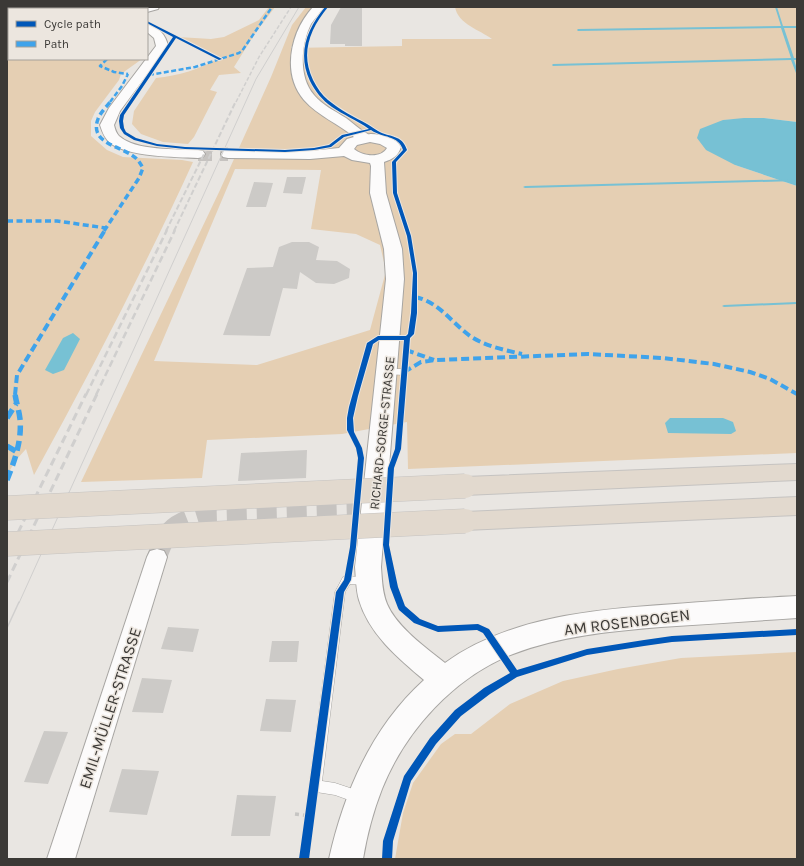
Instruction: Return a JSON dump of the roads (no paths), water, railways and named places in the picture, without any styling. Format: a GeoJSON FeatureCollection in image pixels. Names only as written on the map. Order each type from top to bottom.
{"type":"FeatureCollection","features":[{"type":"Feature","properties":{"kind":"highway"},"geometry":{"type":"LineString","coordinates":[[7,508],[797,472]]}},
{"type":"Feature","properties":{"kind":"highway"},"geometry":{"type":"LineString","coordinates":[[7,544],[797,506]]}},
{"type":"Feature","properties":{"kind":"main road"},"geometry":{"type":"LineString","coordinates":[[319,7],[305,25],[300,37],[297,49],[297,77],[303,91],[309,98],[321,109],[347,125],[364,139]]}},
{"type":"Feature","properties":{"kind":"main road"},"geometry":{"type":"LineString","coordinates":[[148,28],[158,36],[161,40],[162,46],[114,111],[107,125],[110,133],[115,140],[127,145],[155,152],[198,154]]}},
{"type":"Feature","properties":{"kind":"main road"},"geometry":{"type":"LineString","coordinates":[[228,154],[310,155],[347,151],[361,159],[376,159],[388,156],[392,153],[394,147],[392,144],[383,140],[364,139],[352,142],[346,148],[347,151]]}},
{"type":"Feature","properties":{"kind":"main road","name":"RICHARD-SORGE-STRASSE"},"geometry":{"type":"LineString","coordinates":[[376,159],[378,166],[378,193],[390,234],[395,265],[396,372],[368,567],[369,581],[373,604],[389,630],[411,652],[444,679]]}},
{"type":"Feature","properties":{"kind":"main road","name":"AM ROSENBOGEN"},"geometry":{"type":"LineString","coordinates":[[346,859],[362,799],[382,755],[397,731],[427,695],[444,679],[462,666],[498,648],[548,632],[578,625],[672,615],[797,607]]}},
{"type":"Feature","properties":{"kind":"street","name":"EMIL-MÜLLER-STRASSE"},"geometry":{"type":"LineString","coordinates":[[61,859],[157,557]]}},
{"type":"Feature","properties":{"kind":"lane"},"geometry":{"type":"LineString","coordinates":[[362,799],[335,789],[314,787],[340,592],[347,580],[369,581]]}},
{"type":"Feature","properties":{"kind":"water"},"geometry":{"type":"Polygon","coordinates":[[[764,118],[797,122],[797,186],[735,165],[706,150],[697,138],[700,129],[723,120],[764,118]]]}},
{"type":"Feature","properties":{"kind":"water"},"geometry":{"type":"Polygon","coordinates":[[[73,333],[80,339],[64,370],[53,374],[45,370],[63,338],[73,333]]]}},
{"type":"Feature","properties":{"kind":"water"},"geometry":{"type":"Polygon","coordinates":[[[670,418],[723,418],[733,422],[736,431],[731,434],[668,433],[665,423],[670,418]]]}},
{"type":"Feature","properties":{"kind":"waterway"},"geometry":{"type":"LineString","coordinates":[[776,7],[782,27]]}},
{"type":"Feature","properties":{"kind":"waterway"},"geometry":{"type":"LineString","coordinates":[[578,30],[782,27]]}},
{"type":"Feature","properties":{"kind":"waterway"},"geometry":{"type":"LineString","coordinates":[[782,27],[793,59]]}},
{"type":"Feature","properties":{"kind":"waterway"},"geometry":{"type":"LineString","coordinates":[[782,27],[797,27]]}},
{"type":"Feature","properties":{"kind":"waterway"},"geometry":{"type":"LineString","coordinates":[[553,65],[793,59]]}},
{"type":"Feature","properties":{"kind":"waterway"},"geometry":{"type":"LineString","coordinates":[[793,59],[797,73]]}},
{"type":"Feature","properties":{"kind":"waterway"},"geometry":{"type":"LineString","coordinates":[[793,59],[797,59]]}},
{"type":"Feature","properties":{"kind":"waterway"},"geometry":{"type":"LineString","coordinates":[[525,187],[797,180]]}},
{"type":"Feature","properties":{"kind":"waterway"},"geometry":{"type":"LineString","coordinates":[[724,306],[797,303]]}},
{"type":"Feature","properties":{"kind":"tunnel"},"geometry":{"type":"LineString","coordinates":[[198,154],[228,154]]}},
{"type":"Feature","properties":{"kind":"tunnel"},"geometry":{"type":"LineString","coordinates":[[157,557],[164,540],[173,528],[178,524],[203,515],[374,510]]}},
{"type":"Feature","properties":{"kind":"tram line"},"geometry":{"type":"LineString","coordinates":[[19,603],[256,79],[299,7]]}},
{"type":"Feature","properties":{"kind":"tram line"},"geometry":{"type":"LineString","coordinates":[[7,628],[19,602]]}},
{"type":"Feature","properties":{"kind":"railway"},"geometry":{"type":"LineString","coordinates":[[236,102],[259,57],[291,7]]}},
{"type":"Feature","properties":{"kind":"railway"},"geometry":{"type":"LineString","coordinates":[[174,231],[236,101]]}},
{"type":"Feature","properties":{"kind":"railway"},"geometry":{"type":"LineString","coordinates":[[166,231],[206,150]]}},
{"type":"Feature","properties":{"kind":"railway"},"geometry":{"type":"LineString","coordinates":[[86,395],[167,230]]}},
{"type":"Feature","properties":{"kind":"railway"},"geometry":{"type":"LineString","coordinates":[[96,395],[175,230]]}},
{"type":"Feature","properties":{"kind":"railway"},"geometry":{"type":"LineString","coordinates":[[7,555],[86,394]]}},
{"type":"Feature","properties":{"kind":"railway"},"geometry":{"type":"LineString","coordinates":[[7,582],[97,394]]}}]}
